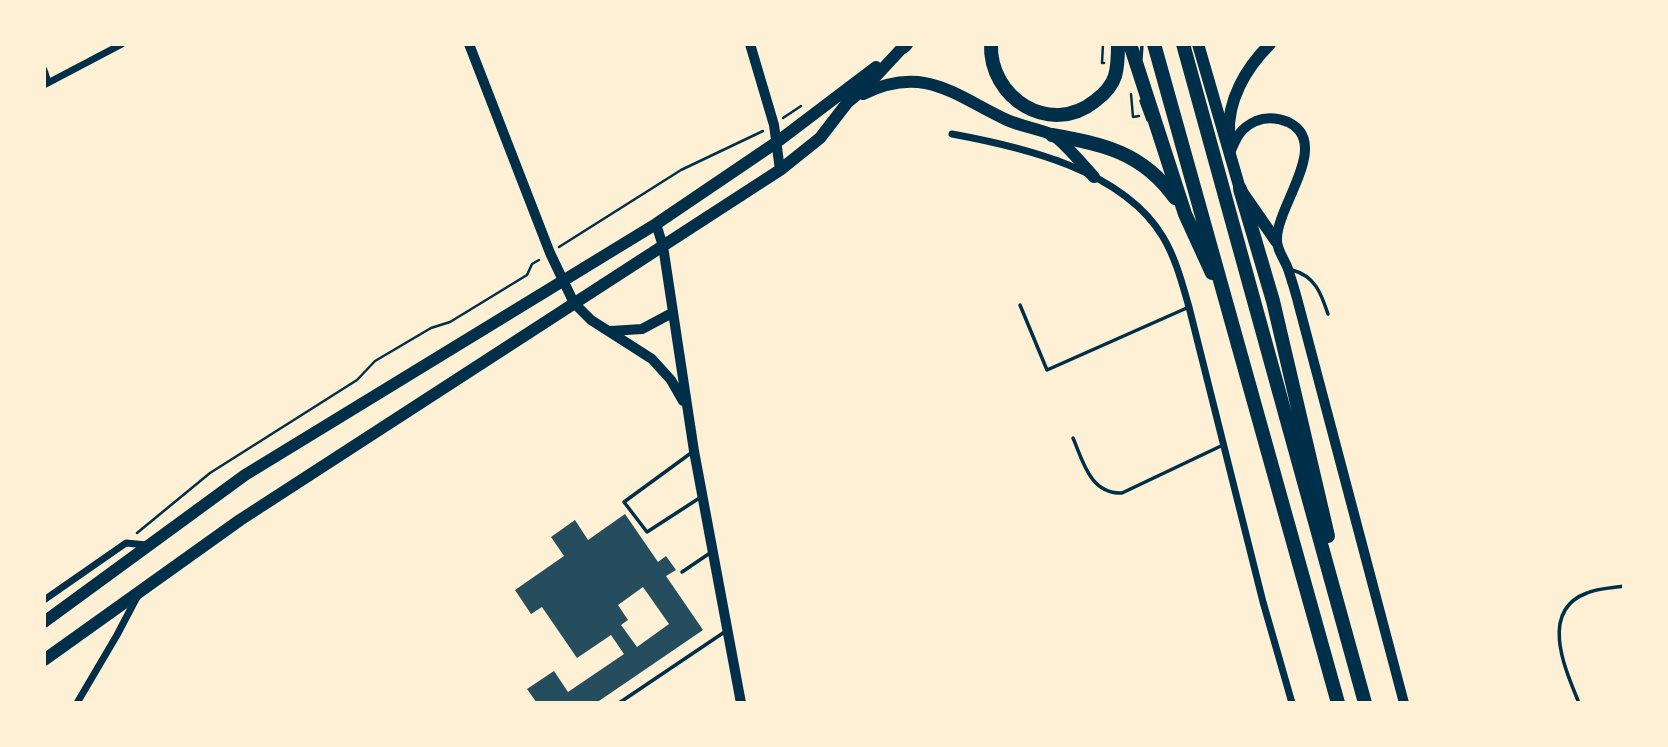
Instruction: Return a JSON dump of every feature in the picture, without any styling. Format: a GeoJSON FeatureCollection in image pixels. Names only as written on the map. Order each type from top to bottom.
{"type":"FeatureCollection","features":[{"type":"Feature","properties":{"kind":"highway"},"geometry":{"type":"LineString","coordinates":[[991,44],[993,68],[1002,88],[1009,96],[1037,113],[1060,115],[1092,104],[1108,88],[1114,78],[1118,44]]}},
{"type":"Feature","properties":{"kind":"highway"},"geometry":{"type":"LineString","coordinates":[[1130,44],[1185,214],[1228,306]]}},
{"type":"Feature","properties":{"kind":"highway"},"geometry":{"type":"LineString","coordinates":[[1154,44],[1338,703]]}},
{"type":"Feature","properties":{"kind":"highway"},"geometry":{"type":"LineString","coordinates":[[1183,44],[1365,703]]}},
{"type":"Feature","properties":{"kind":"highway"},"geometry":{"type":"LineString","coordinates":[[1052,135],[1105,146],[1129,156],[1161,180],[1185,214]]}},
{"type":"Feature","properties":{"kind":"highway"},"geometry":{"type":"LineString","coordinates":[[1240,189],[1273,301],[1328,536],[1350,651]]}},
{"type":"Feature","properties":{"kind":"main road"},"geometry":{"type":"LineString","coordinates":[[469,44],[550,253],[574,303],[591,320],[645,352],[662,369],[688,413]]}},
{"type":"Feature","properties":{"kind":"main road"},"geometry":{"type":"LineString","coordinates":[[750,44],[775,125],[780,170]]}},
{"type":"Feature","properties":{"kind":"main road"},"geometry":{"type":"LineString","coordinates":[[1198,44],[1240,189],[1276,241]]}},
{"type":"Feature","properties":{"kind":"main road"},"geometry":{"type":"LineString","coordinates":[[1230,153],[1229,117],[1239,87],[1247,71],[1270,44]]}},
{"type":"Feature","properties":{"kind":"main road"},"geometry":{"type":"LineString","coordinates":[[44,660],[240,520],[780,170],[820,138],[847,103],[865,88],[905,45]]}},
{"type":"Feature","properties":{"kind":"main road"},"geometry":{"type":"LineString","coordinates":[[44,622],[246,475],[656,224],[777,142],[905,45]]}},
{"type":"Feature","properties":{"kind":"main road"},"geometry":{"type":"LineString","coordinates":[[847,103],[883,85],[921,81],[948,88],[1011,122],[1052,135],[1094,177]]}},
{"type":"Feature","properties":{"kind":"main road"},"geometry":{"type":"LineString","coordinates":[[656,224],[663,246],[694,451],[741,703]]}},
{"type":"Feature","properties":{"kind":"main road"},"geometry":{"type":"LineString","coordinates":[[608,330],[642,328],[673,313]]}},
{"type":"Feature","properties":{"kind":"street"},"geometry":{"type":"LineString","coordinates":[[98,44],[102,54]]}},
{"type":"Feature","properties":{"kind":"street"},"geometry":{"type":"LineString","coordinates":[[44,70],[46,84],[122,44]]}},
{"type":"Feature","properties":{"kind":"street"},"geometry":{"type":"LineString","coordinates":[[1230,153],[1238,133],[1260,119],[1286,122],[1302,136],[1306,157],[1286,203],[1276,241],[1288,270],[1404,703]]}},
{"type":"Feature","properties":{"kind":"street"},"geometry":{"type":"LineString","coordinates":[[952,134],[1029,153],[1094,177],[1131,201],[1161,234],[1175,263],[1189,307],[1292,703]]}},
{"type":"Feature","properties":{"kind":"street"},"geometry":{"type":"LineString","coordinates":[[44,600],[126,543],[148,545]]}},
{"type":"Feature","properties":{"kind":"street"},"geometry":{"type":"LineString","coordinates":[[77,703],[139,594]]}},
{"type":"Feature","properties":{"kind":"lane"},"geometry":{"type":"LineString","coordinates":[[1140,69],[1142,44]]}},
{"type":"Feature","properties":{"kind":"lane"},"geometry":{"type":"LineString","coordinates":[[1288,270],[1301,273],[1312,280],[1328,314]]}},
{"type":"Feature","properties":{"kind":"lane"},"geometry":{"type":"LineString","coordinates":[[1020,305],[1047,370],[1189,307]]}},
{"type":"Feature","properties":{"kind":"lane"},"geometry":{"type":"LineString","coordinates":[[1073,438],[1094,482],[1105,490],[1116,493],[1223,444]]}},
{"type":"Feature","properties":{"kind":"lane"},"geometry":{"type":"LineString","coordinates":[[694,451],[624,502],[625,507],[648,531],[702,496]]}},
{"type":"Feature","properties":{"kind":"lane"},"geometry":{"type":"LineString","coordinates":[[682,572],[714,550]]}},
{"type":"Feature","properties":{"kind":"lane"},"geometry":{"type":"LineString","coordinates":[[1579,703],[1559,648],[1563,619],[1573,602],[1585,593],[1624,586]]}},
{"type":"Feature","properties":{"kind":"lane"},"geometry":{"type":"LineString","coordinates":[[619,703],[728,629]]}},
{"type":"Feature","properties":{"kind":"path"},"geometry":{"type":"LineString","coordinates":[[126,543],[210,473],[357,380],[375,361],[431,328],[450,322],[527,275],[532,264],[681,170],[775,125],[806,104]]}},
{"type":"Feature","properties":{"kind":"building"},"geometry":{"type":"Polygon","coordinates":[[[625,514],[658,562],[666,556],[676,570],[666,576],[703,630],[596,703],[537,703],[527,689],[554,671],[568,692],[624,654],[611,635],[577,658],[542,607],[531,614],[515,590],[564,556],[551,537],[575,520],[588,540],[625,514]],[[643,587],[618,605],[628,620],[621,625],[637,647],[669,624],[643,587]]]}}]}
